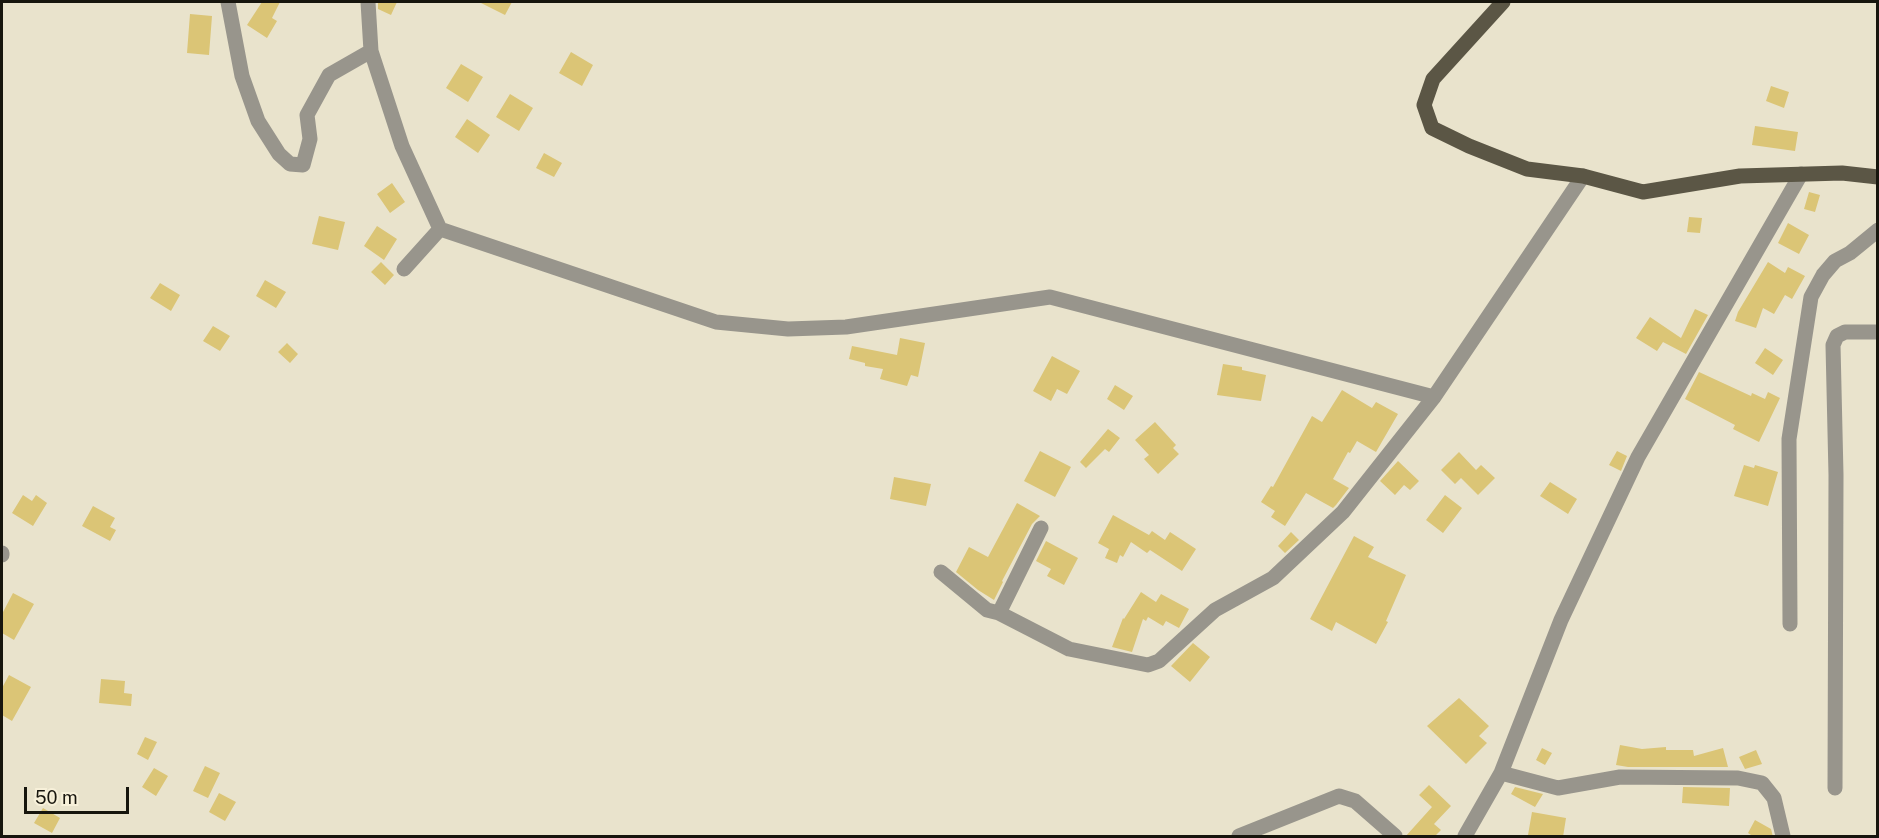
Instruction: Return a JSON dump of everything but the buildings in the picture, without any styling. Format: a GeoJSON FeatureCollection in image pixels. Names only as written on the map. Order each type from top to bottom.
{"type":"FeatureCollection","features":[{"type":"Feature","properties":{"kind":"main road"},"geometry":{"type":"LineString","coordinates":[[1503,2],[1433,79],[1424,105],[1432,128],[1469,146],[1527,168],[1583,176],[1643,192],[1740,176],[1842,173],[1878,177]]}},
{"type":"Feature","properties":{"kind":"street"},"geometry":{"type":"LineString","coordinates":[[228,2],[243,76],[258,121],[279,154],[291,164],[303,165],[310,139],[307,114],[329,75],[371,51]]}},
{"type":"Feature","properties":{"kind":"street"},"geometry":{"type":"LineString","coordinates":[[368,2],[371,51],[402,146],[440,229],[716,322],[788,329],[846,327],[1050,297],[1434,397]]}},
{"type":"Feature","properties":{"kind":"street"},"geometry":{"type":"LineString","coordinates":[[1465,837],[1501,774],[1561,620],[1638,458],[1801,174]]}},
{"type":"Feature","properties":{"kind":"street"},"geometry":{"type":"LineString","coordinates":[[941,572],[987,610],[999,613],[1069,648],[1148,665],[1159,661],[1215,610],[1273,578],[1343,512],[1434,397],[1583,176]]}},
{"type":"Feature","properties":{"kind":"street"},"geometry":{"type":"LineString","coordinates":[[404,269],[440,229]]}},
{"type":"Feature","properties":{"kind":"street"},"geometry":{"type":"LineString","coordinates":[[1790,624],[1789,439],[1811,297],[1822,275],[1835,261],[1850,253],[1878,230]]}},
{"type":"Feature","properties":{"kind":"street"},"geometry":{"type":"LineString","coordinates":[[1835,788],[1836,475],[1833,345],[1837,336],[1845,332],[1878,332]]}},
{"type":"Feature","properties":{"kind":"street"},"geometry":{"type":"LineString","coordinates":[[999,613],[1041,528]]}},
{"type":"Feature","properties":{"kind":"street"},"geometry":{"type":"LineString","coordinates":[[1501,774],[1558,788],[1620,777],[1738,778],[1762,783],[1774,798],[1783,837]]}},
{"type":"Feature","properties":{"kind":"street"},"geometry":{"type":"LineString","coordinates":[[1239,837],[1339,796],[1355,801],[1395,837]]}}]}
